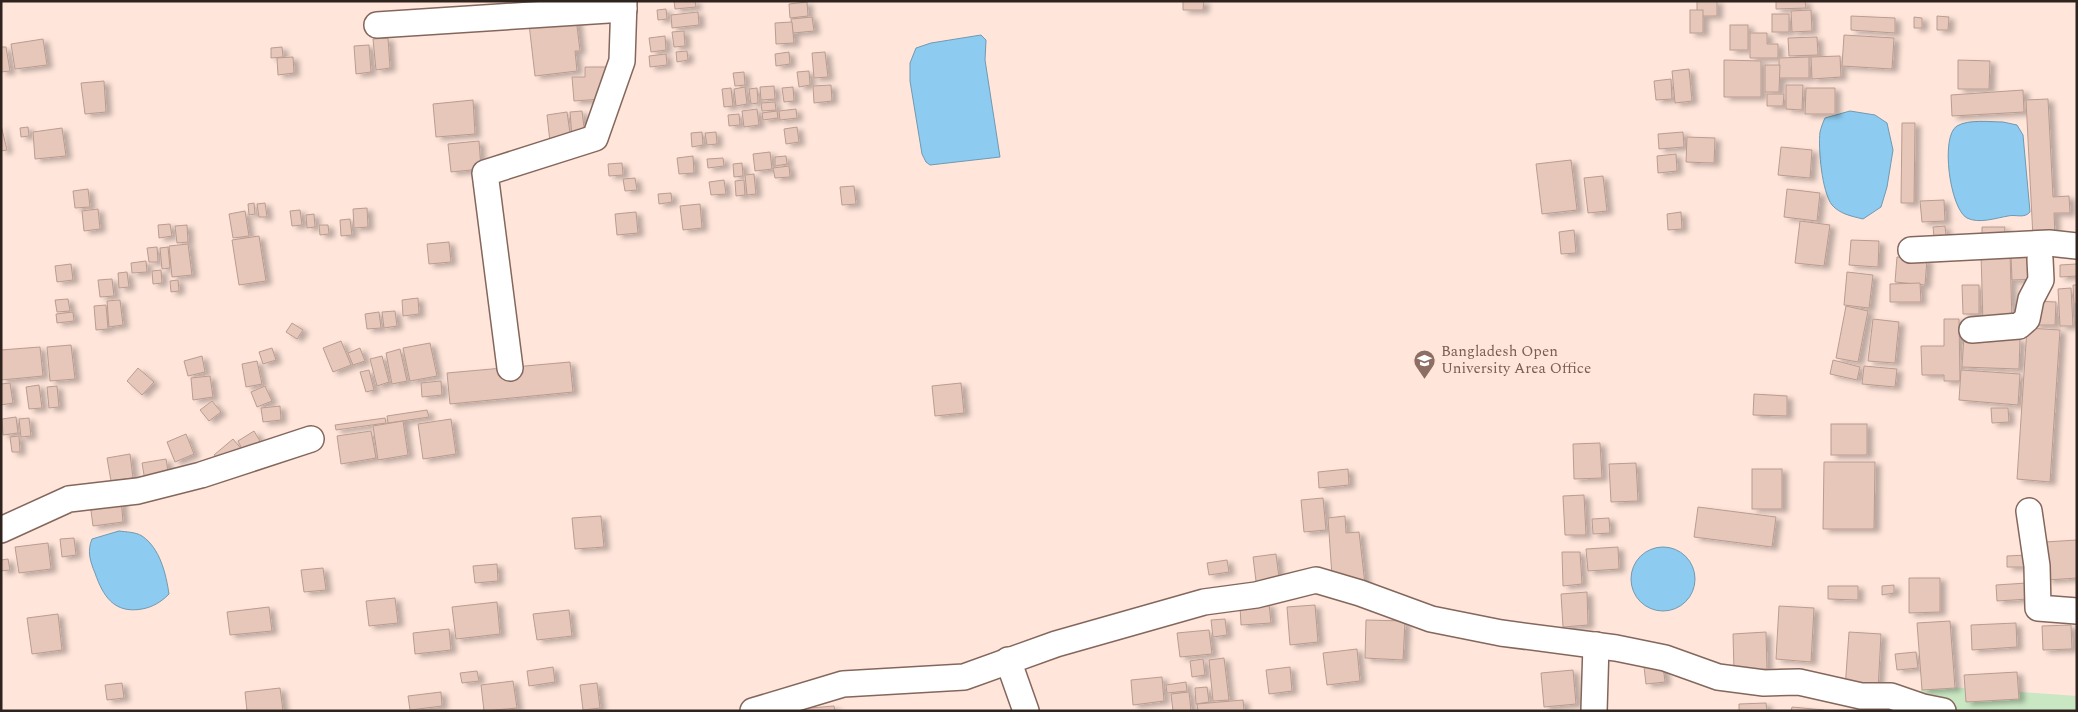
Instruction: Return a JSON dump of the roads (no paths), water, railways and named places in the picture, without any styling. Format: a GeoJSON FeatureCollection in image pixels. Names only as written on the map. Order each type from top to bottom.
{"type":"FeatureCollection","features":[{"type":"Feature","properties":{"kind":"street"},"geometry":{"type":"LineString","coordinates":[[377,25],[624,5],[622,61],[595,138],[485,173],[510,368]]}},
{"type":"Feature","properties":{"kind":"street"},"geometry":{"type":"LineString","coordinates":[[1911,250],[2049,243],[2077,246]]}},
{"type":"Feature","properties":{"kind":"street"},"geometry":{"type":"LineString","coordinates":[[1972,330],[2019,326],[2028,319],[2031,299],[2041,280],[2040,259]]}},
{"type":"Feature","properties":{"kind":"street"},"geometry":{"type":"LineString","coordinates":[[1,530],[69,499],[138,491],[201,474],[311,439]]}},
{"type":"Feature","properties":{"kind":"street"},"geometry":{"type":"LineString","coordinates":[[2029,510],[2037,566],[2038,608],[2077,611]]}},
{"type":"Feature","properties":{"kind":"street"},"geometry":{"type":"LineString","coordinates":[[753,711],[843,684],[964,677],[1056,644],[1204,602],[1256,595],[1316,580],[1360,593],[1431,619],[1501,633],[1596,645],[1665,658],[1718,677],[1764,683],[1799,682],[1861,696],[1891,696],[1923,707],[1943,711]]}},
{"type":"Feature","properties":{"kind":"street"},"geometry":{"type":"LineString","coordinates":[[1594,711],[1596,645]]}},
{"type":"Feature","properties":{"kind":"street"},"geometry":{"type":"LineString","coordinates":[[1008,660],[1026,711]]}},
{"type":"Feature","properties":{"kind":"water"},"geometry":{"type":"Polygon","coordinates":[[[981,35],[986,40],[985,60],[1000,157],[930,165],[922,154],[910,81],[910,63],[916,48],[931,43],[981,35]]]}},
{"type":"Feature","properties":{"kind":"water"},"geometry":{"type":"Polygon","coordinates":[[[1850,111],[1875,115],[1887,123],[1893,150],[1887,187],[1881,207],[1863,219],[1842,213],[1832,205],[1826,190],[1822,170],[1820,132],[1825,118],[1850,111]]]}},
{"type":"Feature","properties":{"kind":"water"},"geometry":{"type":"Polygon","coordinates":[[[1967,122],[2003,122],[2017,125],[2023,135],[2030,212],[2023,216],[1982,221],[1972,220],[1961,212],[1952,188],[1948,157],[1952,132],[1957,126],[1967,122]]]}},
{"type":"Feature","properties":{"kind":"water"},"geometry":{"type":"Polygon","coordinates":[[[119,531],[142,536],[158,554],[164,570],[169,594],[160,602],[142,609],[132,610],[117,606],[106,596],[92,564],[90,548],[92,539],[119,531]]]}},
{"type":"Feature","properties":{"kind":"water"},"geometry":{"type":"Polygon","coordinates":[[[1663,547],[1675,549],[1686,556],[1693,567],[1695,579],[1693,591],[1686,602],[1675,609],[1663,611],[1651,609],[1640,602],[1633,591],[1631,579],[1633,567],[1640,556],[1651,549],[1663,547]]]}},
{"type":"Feature","properties":{"kind":"place","name":"Bangladesh Open University Area Office"},"geometry":{"type":"Point","coordinates":[1425,379]}}]}
